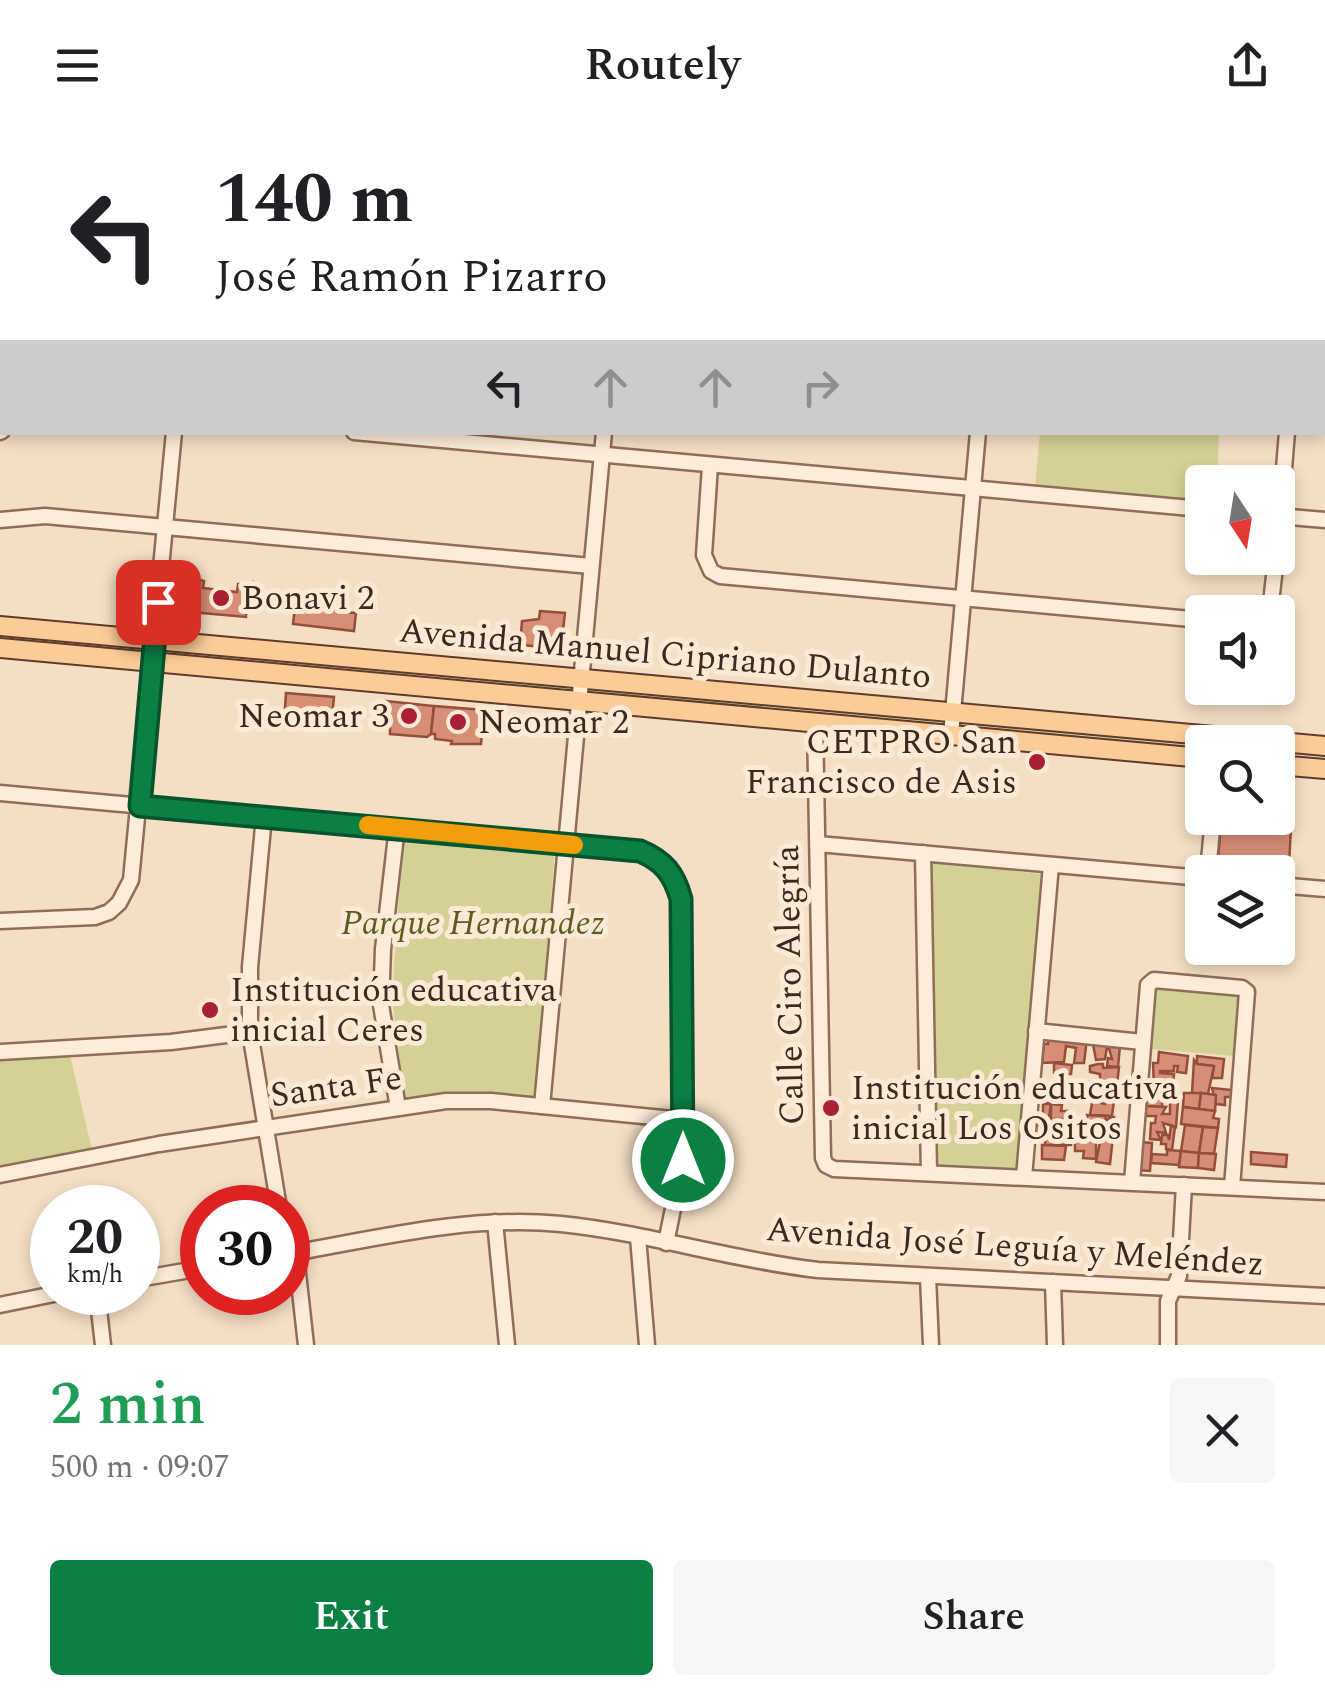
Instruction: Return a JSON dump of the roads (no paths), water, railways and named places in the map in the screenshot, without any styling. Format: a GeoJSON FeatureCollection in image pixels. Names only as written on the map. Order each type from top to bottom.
{"type":"FeatureCollection","features":[{"type":"Feature","properties":{"kind":"main road","name":"Avenida Manuel Cipriano Dulanto"},"geometry":{"type":"LineString","coordinates":[[0,626],[1325,746]]}},
{"type":"Feature","properties":{"kind":"main road","name":"Avenida Manuel Cipriano Dulanto"},"geometry":{"type":"LineString","coordinates":[[0,648],[1185,756]]}},
{"type":"Feature","properties":{"kind":"main road"},"geometry":{"type":"LineString","coordinates":[[1295,766],[1325,769]]}},
{"type":"Feature","properties":{"kind":"street"},"geometry":{"type":"LineString","coordinates":[[0,920],[95,917],[109,912],[127,893],[140,806],[174,435]]}},
{"type":"Feature","properties":{"kind":"street"},"geometry":{"type":"LineString","coordinates":[[408,435],[1185,508]]}},
{"type":"Feature","properties":{"kind":"street"},"geometry":{"type":"LineString","coordinates":[[542,1106],[604,435]]}},
{"type":"Feature","properties":{"kind":"street"},"geometry":{"type":"LineString","coordinates":[[950,735],[978,435]]}},
{"type":"Feature","properties":{"kind":"street"},"geometry":{"type":"LineString","coordinates":[[1284,465],[1287,435]]}},
{"type":"Feature","properties":{"kind":"street"},"geometry":{"type":"LineString","coordinates":[[710,466],[704,555],[706,564],[720,576],[1185,618]]}},
{"type":"Feature","properties":{"kind":"street"},"geometry":{"type":"LineString","coordinates":[[0,520],[46,516],[591,566]]}},
{"type":"Feature","properties":{"kind":"street"},"geometry":{"type":"LineString","coordinates":[[1295,517],[1325,520]]}},
{"type":"Feature","properties":{"kind":"street","name":"Calle Ciro Alegría"},"geometry":{"type":"LineString","coordinates":[[815,723],[826,1165],[1325,1192]]}},
{"type":"Feature","properties":{"kind":"street"},"geometry":{"type":"LineString","coordinates":[[0,792],[640,851],[658,859],[676,882],[681,899],[683,1120],[680,1185],[666,1242]]}},
{"type":"Feature","properties":{"kind":"street"},"geometry":{"type":"LineString","coordinates":[[264,816],[250,966],[250,1032],[276,1185]]}},
{"type":"Feature","properties":{"kind":"street"},"geometry":{"type":"LineString","coordinates":[[397,828],[383,949],[381,1005],[398,1108]]}},
{"type":"Feature","properties":{"kind":"street"},"geometry":{"type":"LineString","coordinates":[[818,844],[1185,876]]}},
{"type":"Feature","properties":{"kind":"street"},"geometry":{"type":"LineString","coordinates":[[923,853],[928,1173]]}},
{"type":"Feature","properties":{"kind":"street"},"geometry":{"type":"LineString","coordinates":[[1024,1177],[1051,864]]}},
{"type":"Feature","properties":{"kind":"street"},"geometry":{"type":"LineString","coordinates":[[1295,886],[1325,889]]}},
{"type":"Feature","properties":{"kind":"street"},"geometry":{"type":"LineString","coordinates":[[1132,1182],[1148,985],[1154,980],[1242,988],[1247,992],[1232,1187]]}},
{"type":"Feature","properties":{"kind":"street"},"geometry":{"type":"LineString","coordinates":[[1036,1030],[1142,1042]]}},
{"type":"Feature","properties":{"kind":"street"},"geometry":{"type":"LineString","coordinates":[[0,1052],[171,1042],[250,1032]]}},
{"type":"Feature","properties":{"kind":"street","name":"Santa Fe"},"geometry":{"type":"LineString","coordinates":[[0,1175],[160,1144],[466,1101],[683,1120]]}},
{"type":"Feature","properties":{"kind":"street"},"geometry":{"type":"LineString","coordinates":[[1168,1345],[1168,1301],[1178,1276],[1184,1185]]}},
{"type":"Feature","properties":{"kind":"street"},"geometry":{"type":"LineString","coordinates":[[496,1222],[507,1345]]}},
{"type":"Feature","properties":{"kind":"street","name":"Avenida José Leguía y Meléndez"},"geometry":{"type":"LineString","coordinates":[[310,1248],[442,1226],[496,1222],[560,1224],[787,1266],[928,1277],[1325,1296]]}},
{"type":"Feature","properties":{"kind":"street"},"geometry":{"type":"LineString","coordinates":[[638,1236],[647,1345]]}},
{"type":"Feature","properties":{"kind":"street"},"geometry":{"type":"LineString","coordinates":[[928,1277],[931,1345]]}},
{"type":"Feature","properties":{"kind":"street"},"geometry":{"type":"LineString","coordinates":[[1053,1282],[1055,1345]]}},
{"type":"Feature","properties":{"kind":"street"},"geometry":{"type":"LineString","coordinates":[[0,1305],[30,1299]]}},
{"type":"Feature","properties":{"kind":"street"},"geometry":{"type":"LineString","coordinates":[[100,1315],[103,1345]]}},
{"type":"Feature","properties":{"kind":"street"},"geometry":{"type":"LineString","coordinates":[[303,1315],[306,1345]]}},
{"type":"Feature","properties":{"kind":"place","name":"Bonavi 2"},"geometry":{"type":"Point","coordinates":[221,598]}},
{"type":"Feature","properties":{"kind":"place","name":"Neomar 3"},"geometry":{"type":"Point","coordinates":[409,716]}},
{"type":"Feature","properties":{"kind":"place","name":"Neomar 2"},"geometry":{"type":"Point","coordinates":[458,722]}},
{"type":"Feature","properties":{"kind":"place","name":"CETPRO San Francisco de Asis"},"geometry":{"type":"Point","coordinates":[1037,762]}},
{"type":"Feature","properties":{"kind":"place","name":"Institución educativa inicial Ceres"},"geometry":{"type":"Point","coordinates":[210,1010]}},
{"type":"Feature","properties":{"kind":"place","name":"Institución educativa inicial Los Ositos"},"geometry":{"type":"Point","coordinates":[831,1108]}},
{"type":"Feature","properties":{"kind":"park label","name":"Parque Hernandez"},"geometry":{"type":"Point","coordinates":[473,923]}}]}
